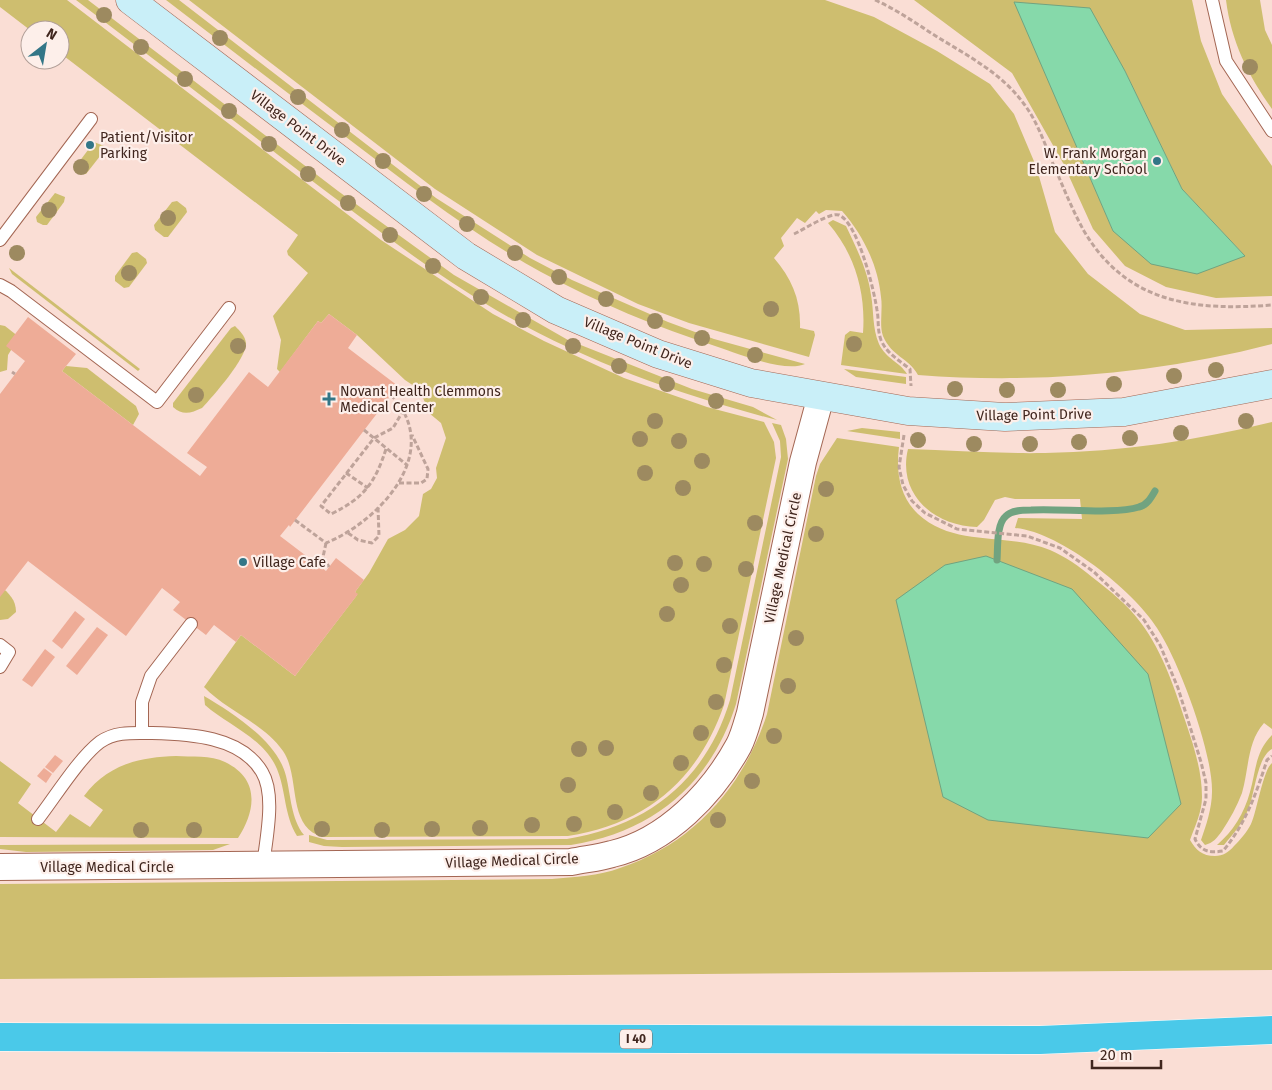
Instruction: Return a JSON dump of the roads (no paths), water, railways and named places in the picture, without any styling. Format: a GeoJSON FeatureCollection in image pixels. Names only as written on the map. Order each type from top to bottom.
{"type":"FeatureCollection","features":[{"type":"Feature","properties":{"kind":"highway","name":"I 40"},"geometry":{"type":"LineString","coordinates":[[0,1037],[1040,1040],[1272,1030]]}},
{"type":"Feature","properties":{"kind":"street","name":"Village Point Drive"},"geometry":{"type":"LineString","coordinates":[[130,0],[466,256],[556,310],[658,354],[751,383],[821,396],[928,413],[1005,417],[1124,412],[1272,384]]}},
{"type":"Feature","properties":{"kind":"street","name":"Village Medical Circle"},"geometry":{"type":"LineString","coordinates":[[0,867],[571,862],[614,854],[638,845],[660,833],[685,813],[723,772],[740,743],[750,713],[803,462],[821,396]]}},
{"type":"Feature","properties":{"kind":"lane"},"geometry":{"type":"LineString","coordinates":[[1212,0],[1226,61],[1272,131]]}},
{"type":"Feature","properties":{"kind":"lane"},"geometry":{"type":"LineString","coordinates":[[0,240],[91,119]]}},
{"type":"Feature","properties":{"kind":"lane"},"geometry":{"type":"LineString","coordinates":[[0,286],[11,291],[157,402],[229,308]]}},
{"type":"Feature","properties":{"kind":"lane"},"geometry":{"type":"LineString","coordinates":[[142,733],[142,702],[151,676],[191,624]]}},
{"type":"Feature","properties":{"kind":"lane"},"geometry":{"type":"LineString","coordinates":[[0,645],[9,652],[0,667]]}},
{"type":"Feature","properties":{"kind":"lane"},"geometry":{"type":"LineString","coordinates":[[38,819],[100,742],[118,734],[142,733],[178,734],[207,738],[230,745],[246,755],[262,772],[270,802],[263,866]]}},
{"type":"Feature","properties":{"kind":"waterway"},"geometry":{"type":"LineString","coordinates":[[997,560],[998,537],[1001,525],[1006,516],[1011,513],[1025,510],[1116,511],[1144,505],[1155,491]]}},
{"type":"Feature","properties":{"kind":"place","name":"Patient/Visitor Parking"},"geometry":{"type":"Point","coordinates":[90,145]}},
{"type":"Feature","properties":{"kind":"place","name":"W. Frank Morgan Elementary School"},"geometry":{"type":"Point","coordinates":[1157,161]}},
{"type":"Feature","properties":{"kind":"place","name":"Novant Health Clemmons Medical Center"},"geometry":{"type":"Point","coordinates":[329,399]}},
{"type":"Feature","properties":{"kind":"place","name":"Village Cafe"},"geometry":{"type":"Point","coordinates":[243,562]}}]}
